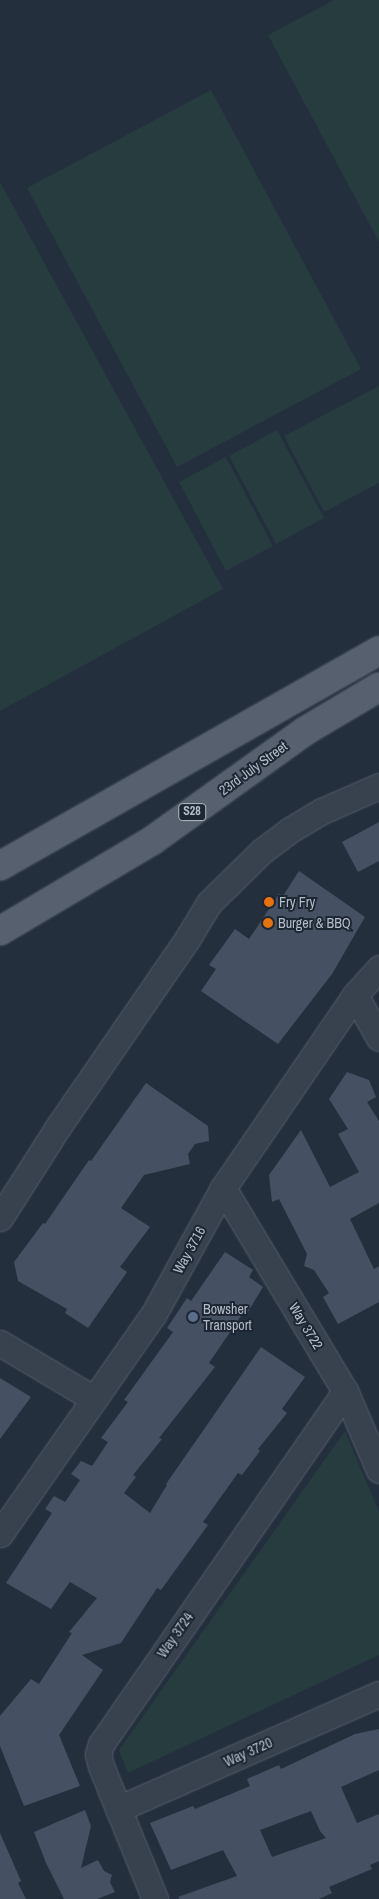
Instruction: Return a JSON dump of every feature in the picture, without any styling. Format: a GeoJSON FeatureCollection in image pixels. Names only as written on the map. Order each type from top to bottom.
{"type":"FeatureCollection","features":[{"type":"Feature","properties":{"kind":"main road"},"geometry":{"type":"LineString","coordinates":[[0,868],[379,651]]}},
{"type":"Feature","properties":{"kind":"main road","name":"23rd July Street"},"geometry":{"type":"LineString","coordinates":[[0,931],[153,840],[306,730],[379,687]]}},
{"type":"Feature","properties":{"kind":"main road"},"geometry":{"type":"LineString","coordinates":[[0,862],[41,844]]}},
{"type":"Feature","properties":{"kind":"street"},"geometry":{"type":"LineString","coordinates":[[0,1218],[58,1127],[186,941],[209,903],[262,851],[290,830],[322,811],[379,786]]}},
{"type":"Feature","properties":{"kind":"street","name":"Way 3716"},"geometry":{"type":"LineString","coordinates":[[0,1534],[153,1315],[223,1188],[355,995],[379,968]]}},
{"type":"Feature","properties":{"kind":"street"},"geometry":{"type":"LineString","coordinates":[[355,995],[379,1038]]}},
{"type":"Feature","properties":{"kind":"street","name":"Way 3722"},"geometry":{"type":"LineString","coordinates":[[223,1188],[345,1391],[379,1470]]}},
{"type":"Feature","properties":{"kind":"street"},"geometry":{"type":"LineString","coordinates":[[0,1343],[94,1400]]}},
{"type":"Feature","properties":{"kind":"street","name":"Way 3724"},"geometry":{"type":"LineString","coordinates":[[155,1899],[118,1809],[98,1754],[106,1734],[345,1391]]}},
{"type":"Feature","properties":{"kind":"street","name":"Way 3720"},"geometry":{"type":"LineString","coordinates":[[118,1809],[379,1694]]}},
{"type":"Feature","properties":{"kind":"green space"},"geometry":{"type":"Polygon","coordinates":[[[334,0],[379,0],[379,242],[268,35],[334,0]]]}},
{"type":"Feature","properties":{"kind":"green space"},"geometry":{"type":"Polygon","coordinates":[[[211,90],[361,369],[177,467],[27,188],[211,90]]]}},
{"type":"Feature","properties":{"kind":"green space"},"geometry":{"type":"Polygon","coordinates":[[[0,182],[223,589],[0,711],[0,182]]]}},
{"type":"Feature","properties":{"kind":"green space"},"geometry":{"type":"Polygon","coordinates":[[[379,386],[379,483],[324,512],[284,436],[379,386]]]}},
{"type":"Feature","properties":{"kind":"green space"},"geometry":{"type":"Polygon","coordinates":[[[277,430],[324,518],[276,544],[229,456],[277,430]]]}},
{"type":"Feature","properties":{"kind":"green space"},"geometry":{"type":"Polygon","coordinates":[[[226,457],[273,546],[226,571],[179,482],[226,457]]]}},
{"type":"Feature","properties":{"kind":"green space"},"geometry":{"type":"Polygon","coordinates":[[[345,1431],[379,1512],[379,1655],[128,1773],[119,1750],[345,1431]]]}},
{"type":"Feature","properties":{"kind":"building"},"geometry":{"type":"Polygon","coordinates":[[[379,822],[379,861],[358,872],[342,842],[379,822]]]}},
{"type":"Feature","properties":{"kind":"building"},"geometry":{"type":"Polygon","coordinates":[[[299,871],[365,917],[332,974],[278,1044],[201,991],[216,969],[209,965],[235,929],[249,939],[279,894],[283,896],[299,871]]]}},
{"type":"Feature","properties":{"kind":"building"},"geometry":{"type":"Polygon","coordinates":[[[347,1072],[369,1080],[376,1097],[367,1102],[379,1121],[379,1203],[350,1219],[374,1269],[379,1266],[379,1302],[338,1324],[323,1297],[329,1293],[314,1270],[304,1266],[307,1254],[279,1199],[272,1202],[269,1175],[301,1130],[330,1187],[359,1172],[338,1134],[348,1129],[329,1099],[347,1072]]]}},
{"type":"Feature","properties":{"kind":"building"},"geometry":{"type":"Polygon","coordinates":[[[146,1083],[208,1126],[209,1141],[195,1144],[188,1154],[190,1164],[144,1175],[121,1208],[150,1227],[120,1267],[127,1272],[88,1328],[65,1313],[67,1309],[18,1281],[14,1262],[43,1223],[45,1224],[146,1083]]]}},
{"type":"Feature","properties":{"kind":"building"},"geometry":{"type":"Polygon","coordinates":[[[225,1252],[253,1270],[249,1277],[263,1287],[246,1315],[243,1313],[209,1363],[215,1367],[159,1438],[162,1439],[133,1475],[136,1477],[124,1493],[150,1513],[166,1484],[261,1347],[305,1377],[282,1409],[287,1413],[258,1449],[260,1451],[242,1475],[238,1473],[203,1522],[208,1525],[161,1590],[157,1588],[121,1643],[82,1655],[103,1670],[59,1735],[80,1786],[24,1806],[0,1746],[0,1716],[31,1679],[39,1684],[72,1633],[69,1632],[97,1598],[70,1582],[51,1609],[6,1583],[52,1513],[45,1509],[54,1496],[65,1502],[80,1480],[71,1474],[81,1461],[92,1466],[108,1442],[101,1438],[128,1402],[124,1400],[173,1332],[167,1328],[187,1298],[191,1301],[225,1252]]]}},
{"type":"Feature","properties":{"kind":"building"},"geometry":{"type":"Polygon","coordinates":[[[0,1378],[31,1397],[0,1439],[0,1378]]]}},
{"type":"Feature","properties":{"kind":"building"},"geometry":{"type":"Polygon","coordinates":[[[379,1729],[379,1770],[341,1787],[357,1823],[379,1814],[379,1861],[370,1865],[372,1869],[329,1887],[332,1893],[319,1899],[179,1899],[178,1897],[237,1876],[223,1850],[171,1870],[150,1823],[193,1806],[195,1809],[250,1786],[247,1779],[279,1765],[281,1769],[355,1734],[379,1729]],[[311,1811],[260,1830],[272,1857],[326,1838],[320,1831],[311,1811]]]}},
{"type":"Feature","properties":{"kind":"building"},"geometry":{"type":"Polygon","coordinates":[[[85,1810],[91,1826],[81,1868],[98,1860],[104,1871],[112,1875],[110,1882],[115,1892],[97,1899],[64,1899],[46,1863],[34,1832],[85,1810]]]}},
{"type":"Feature","properties":{"kind":"building"},"geometry":{"type":"Polygon","coordinates":[[[0,1833],[21,1881],[18,1883],[26,1899],[0,1899],[0,1833]]]}},
{"type":"Feature","properties":{"kind":"place","name":"Fry Fry"},"geometry":{"type":"Point","coordinates":[269,902]}},
{"type":"Feature","properties":{"kind":"place","name":"Burger & BBQ"},"geometry":{"type":"Point","coordinates":[268,923]}},
{"type":"Feature","properties":{"kind":"place","name":"Bowsher Transport"},"geometry":{"type":"Point","coordinates":[193,1317]}}]}
